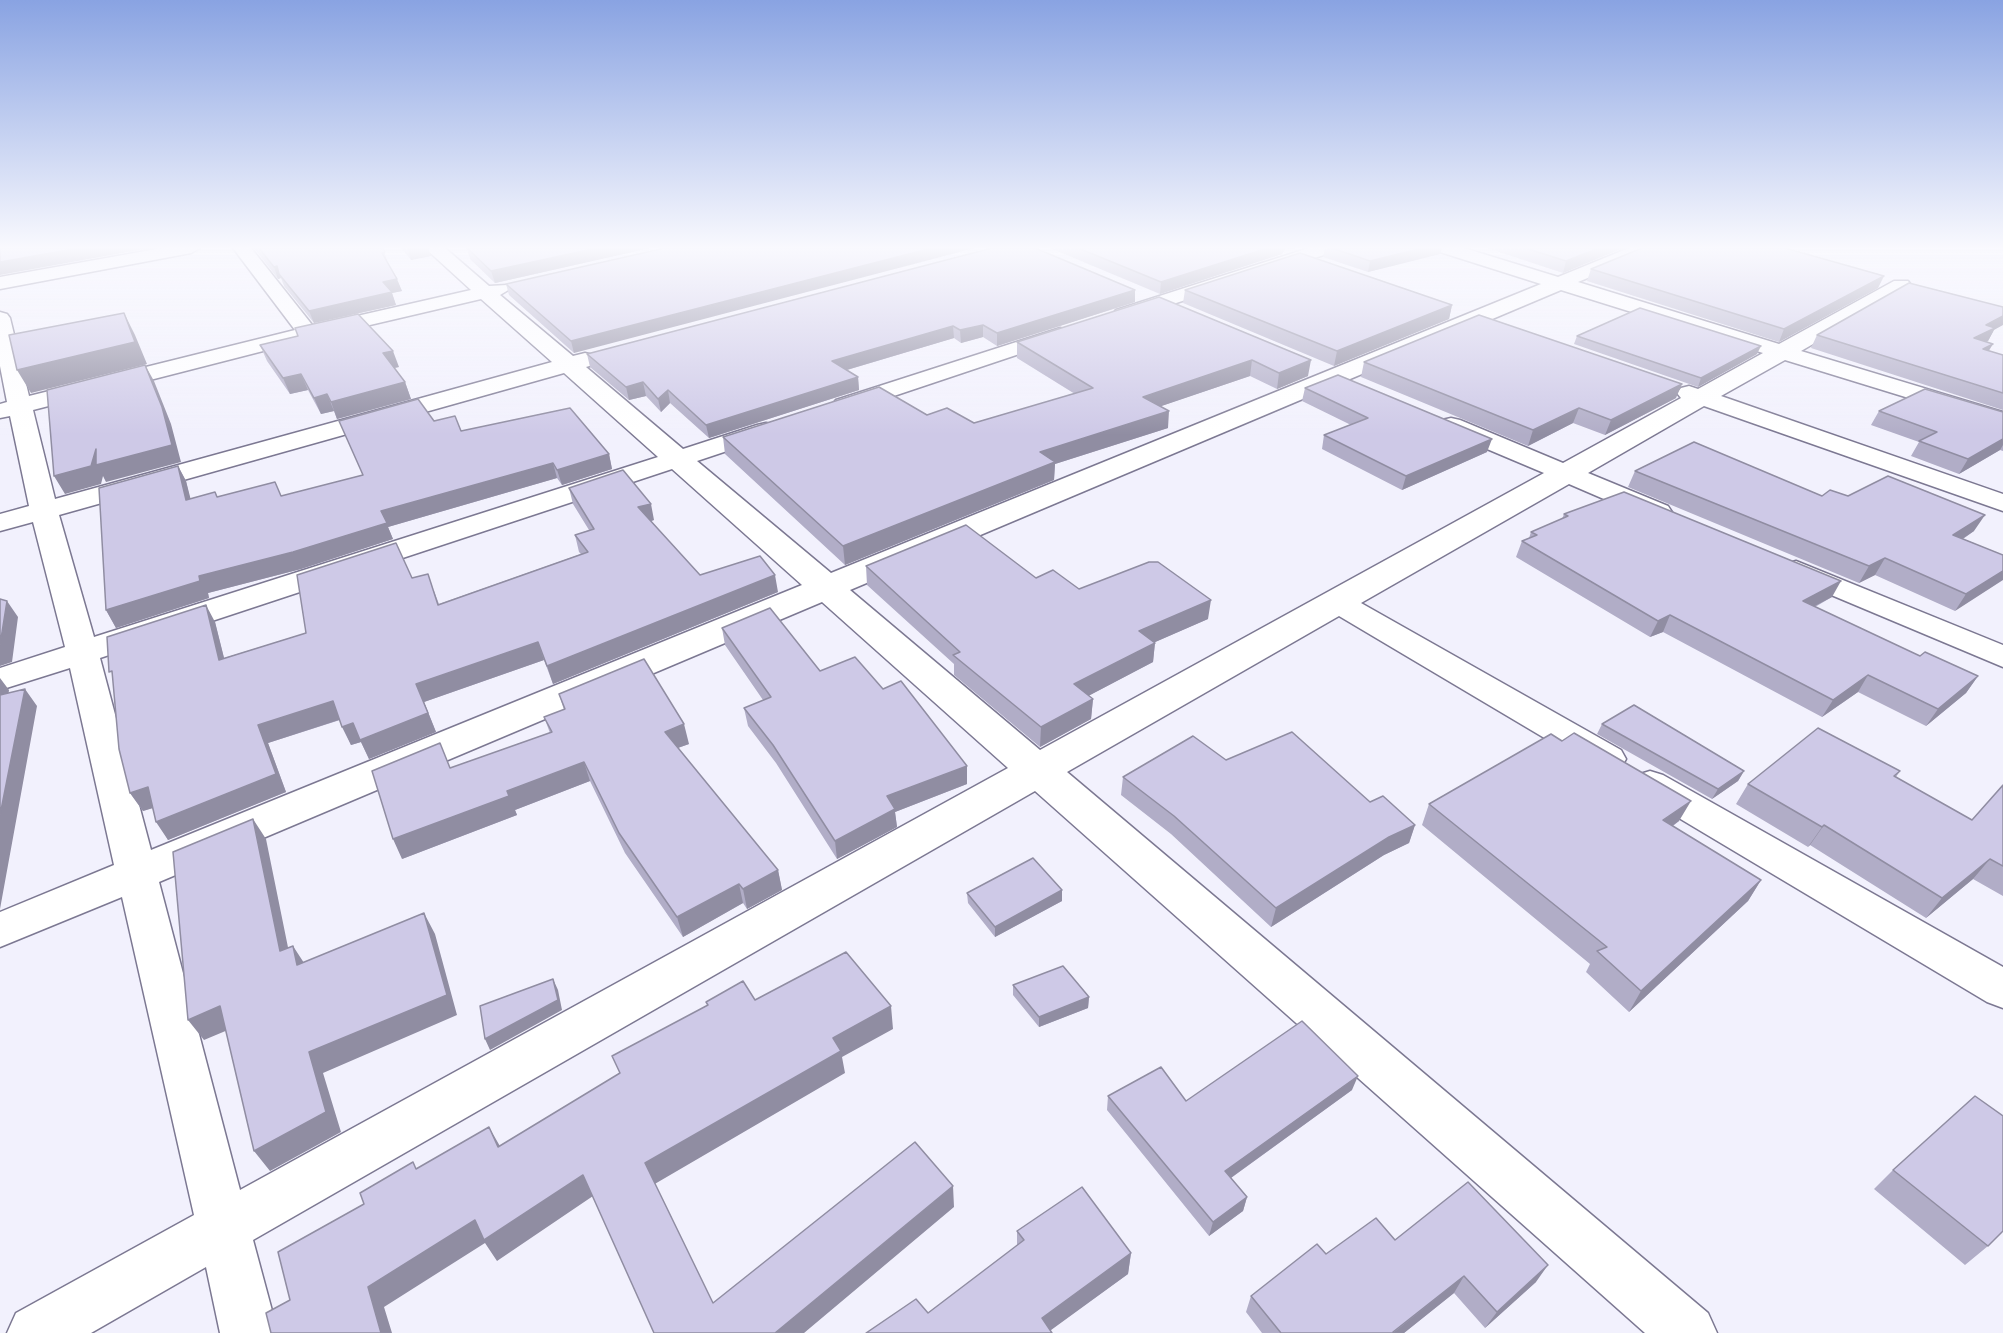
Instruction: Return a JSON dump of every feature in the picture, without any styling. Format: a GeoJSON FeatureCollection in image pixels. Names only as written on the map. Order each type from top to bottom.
{"type":"FeatureCollection","features":[{"type":"Feature","properties":{"kind":"street"},"geometry":{"type":"LineString","coordinates":[[290,310],[308,333]]}},
{"type":"Feature","properties":{"kind":"street"},"geometry":{"type":"LineString","coordinates":[[10,409],[308,333],[409,310]]}},
{"type":"Feature","properties":{"kind":"street"},"geometry":{"type":"LineString","coordinates":[[528,310],[586,360],[678,458],[1688,1333]]}},
{"type":"Feature","properties":{"kind":"street"},"geometry":{"type":"LineString","coordinates":[[823,411],[1136,310]]}},
{"type":"Feature","properties":{"kind":"street"},"geometry":{"type":"LineString","coordinates":[[1177,310],[1191,316]]}},
{"type":"Feature","properties":{"kind":"street"},"geometry":{"type":"LineString","coordinates":[[1450,310],[1506,330]]}},
{"type":"Feature","properties":{"kind":"street"},"geometry":{"type":"LineString","coordinates":[[0,930],[1495,310]]}},
{"type":"Feature","properties":{"kind":"street"},"geometry":{"type":"LineString","coordinates":[[1647,310],[2003,420]]}},
{"type":"Feature","properties":{"kind":"street"},"geometry":{"type":"LineString","coordinates":[[36,1333],[1566,474],[1684,392],[1782,352],[1856,310]]}},
{"type":"Feature","properties":{"kind":"street"},"geometry":{"type":"LineString","coordinates":[[0,318],[10,409],[44,511],[82,651],[249,1333]]}},
{"type":"Feature","properties":{"kind":"street"},"geometry":{"type":"LineString","coordinates":[[0,523],[586,360]]}},
{"type":"Feature","properties":{"kind":"street"},"geometry":{"type":"LineString","coordinates":[[1301,363],[1367,390]]}},
{"type":"Feature","properties":{"kind":"street"},"geometry":{"type":"LineString","coordinates":[[1684,392],[2003,502]]}},
{"type":"Feature","properties":{"kind":"street"},"geometry":{"type":"LineString","coordinates":[[1433,418],[1675,519]]}},
{"type":"Feature","properties":{"kind":"street"},"geometry":{"type":"LineString","coordinates":[[0,679],[789,422]]}},
{"type":"Feature","properties":{"kind":"street"},"geometry":{"type":"LineString","coordinates":[[1773,561],[2003,657]]}},
{"type":"Feature","properties":{"kind":"street"},"geometry":{"type":"LineString","coordinates":[[1337,602],[2003,989]]}},
{"type":"Feature","properties":{"kind":"building"},"geometry":{"type":"Polygon","coordinates":[[[536,310],[691,310],[571,341],[536,310]]]}},
{"type":"Feature","properties":{"kind":"building"},"geometry":{"type":"Polygon","coordinates":[[[754,310],[1070,310],[997,333],[983,325],[960,330],[953,326],[832,361],[858,377],[706,425],[668,390],[658,399],[643,382],[626,387],[587,354],[754,310]]]}},
{"type":"Feature","properties":{"kind":"building"},"geometry":{"type":"Polygon","coordinates":[[[1117,310],[1191,310],[1311,360],[1279,373],[1252,360],[1143,397],[1169,411],[1040,452],[1055,462],[843,546],[723,437],[879,387],[927,415],[947,408],[974,423],[1093,388],[1017,342],[1117,310]]]}},
{"type":"Feature","properties":{"kind":"building"},"geometry":{"type":"Polygon","coordinates":[[[1235,310],[1439,310],[1337,351],[1235,310]]]}},
{"type":"Feature","properties":{"kind":"building"},"geometry":{"type":"Polygon","coordinates":[[[1635,310],[1647,310],[1761,346],[1701,378],[1577,336],[1635,310]]]}},
{"type":"Feature","properties":{"kind":"building"},"geometry":{"type":"Polygon","coordinates":[[[1724,310],[1819,310],[1784,329],[1724,310]]]}},
{"type":"Feature","properties":{"kind":"building"},"geometry":{"type":"Polygon","coordinates":[[[1861,310],[2003,310],[2003,316],[1986,325],[1995,328],[1974,338],[1993,344],[1983,349],[2003,355],[2003,393],[1817,335],[1861,310]]]}},
{"type":"Feature","properties":{"kind":"building"},"geometry":{"type":"Polygon","coordinates":[[[124,313],[135,342],[17,370],[9,335],[124,313]]]}},
{"type":"Feature","properties":{"kind":"building"},"geometry":{"type":"Polygon","coordinates":[[[358,314],[393,351],[383,353],[405,382],[331,402],[327,394],[314,398],[301,374],[283,378],[260,345],[298,336],[295,328],[358,314]]]}},
{"type":"Feature","properties":{"kind":"building"},"geometry":{"type":"Polygon","coordinates":[[[1479,315],[1682,384],[1611,420],[1579,408],[1533,430],[1364,362],[1479,315]]]}},
{"type":"Feature","properties":{"kind":"building"},"geometry":{"type":"Polygon","coordinates":[[[145,365],[162,407],[172,445],[96,465],[96,449],[91,466],[54,476],[47,390],[145,365]]]}},
{"type":"Feature","properties":{"kind":"building"},"geometry":{"type":"Polygon","coordinates":[[[1338,375],[1492,439],[1406,476],[1324,435],[1368,418],[1305,388],[1338,375]]]}},
{"type":"Feature","properties":{"kind":"building"},"geometry":{"type":"Polygon","coordinates":[[[1925,389],[2003,412],[2003,439],[1968,459],[1919,441],[1937,432],[1879,411],[1925,389]]]}},
{"type":"Feature","properties":{"kind":"building"},"geometry":{"type":"Polygon","coordinates":[[[418,399],[434,421],[455,416],[461,431],[570,408],[609,454],[557,470],[553,463],[381,511],[387,523],[293,552],[199,576],[200,581],[106,610],[99,488],[178,466],[186,500],[215,492],[217,497],[275,482],[281,496],[363,475],[339,421],[418,399]]]}},
{"type":"Feature","properties":{"kind":"building"},"geometry":{"type":"Polygon","coordinates":[[[1694,442],[1822,496],[1830,490],[1848,496],[1888,476],[1985,515],[1953,535],[2003,555],[2003,571],[1966,594],[1885,558],[1869,566],[1635,471],[1694,442]]]}},
{"type":"Feature","properties":{"kind":"building"},"geometry":{"type":"Polygon","coordinates":[[[623,470],[651,504],[638,507],[700,575],[760,556],[775,575],[547,666],[538,642],[416,684],[428,713],[360,740],[353,723],[342,727],[333,701],[258,725],[276,774],[156,822],[148,787],[130,793],[119,749],[107,637],[206,605],[219,660],[306,633],[297,575],[396,543],[412,578],[428,574],[438,605],[588,552],[575,535],[594,529],[569,488],[623,470]]]}},
{"type":"Feature","properties":{"kind":"building"},"geometry":{"type":"Polygon","coordinates":[[[1624,492],[1841,581],[1803,601],[1920,656],[1925,652],[1978,676],[1938,709],[1868,675],[1833,700],[1670,615],[1658,621],[1522,541],[1537,535],[1531,532],[1568,516],[1564,514],[1624,492]]]}},
{"type":"Feature","properties":{"kind":"building"},"geometry":{"type":"Polygon","coordinates":[[[966,525],[1036,578],[1053,570],[1079,589],[1149,562],[1158,562],[1211,600],[1139,631],[1155,643],[1074,684],[1093,699],[1041,727],[953,655],[960,652],[866,566],[966,525]]]}},
{"type":"Feature","properties":{"kind":"building"},"geometry":{"type":"Polygon","coordinates":[[[0,599],[7,601],[0,645],[0,599]]]}},
{"type":"Feature","properties":{"kind":"building"},"geometry":{"type":"Polygon","coordinates":[[[770,608],[820,671],[855,657],[883,689],[901,681],[967,766],[887,796],[895,809],[835,841],[773,745],[744,708],[771,697],[722,628],[770,608]]]}},
{"type":"Feature","properties":{"kind":"building"},"geometry":{"type":"Polygon","coordinates":[[[644,659],[684,724],[665,732],[778,870],[743,889],[739,884],[677,917],[619,833],[584,762],[507,791],[509,796],[393,839],[372,771],[440,743],[450,768],[552,732],[544,717],[565,709],[559,694],[644,659]]]}},
{"type":"Feature","properties":{"kind":"building"},"geometry":{"type":"Polygon","coordinates":[[[25,689],[0,815],[0,695],[25,689]]]}},
{"type":"Feature","properties":{"kind":"building"},"geometry":{"type":"Polygon","coordinates":[[[1634,705],[1744,771],[1718,789],[1602,724],[1634,705]]]}},
{"type":"Feature","properties":{"kind":"building"},"geometry":{"type":"Polygon","coordinates":[[[1818,728],[1900,771],[1894,776],[1972,820],[2003,785],[2003,866],[1990,859],[1942,898],[1824,825],[1822,827],[1748,784],[1818,728]]]}},
{"type":"Feature","properties":{"kind":"building"},"geometry":{"type":"Polygon","coordinates":[[[1292,732],[1370,802],[1383,796],[1415,825],[1389,837],[1276,908],[1174,816],[1123,777],[1193,736],[1226,760],[1292,732]]]}},
{"type":"Feature","properties":{"kind":"building"},"geometry":{"type":"Polygon","coordinates":[[[1574,733],[1691,801],[1663,820],[1761,880],[1641,991],[1597,951],[1607,947],[1429,804],[1551,734],[1562,741],[1574,733]]]}},
{"type":"Feature","properties":{"kind":"building"},"geometry":{"type":"Polygon","coordinates":[[[253,819],[280,951],[293,946],[297,965],[424,913],[447,995],[309,1052],[326,1112],[254,1151],[220,1006],[188,1020],[173,852],[253,819]]]}},
{"type":"Feature","properties":{"kind":"building"},"geometry":{"type":"Polygon","coordinates":[[[1033,858],[1062,890],[995,927],[967,893],[1033,858]]]}},
{"type":"Feature","properties":{"kind":"building"},"geometry":{"type":"Polygon","coordinates":[[[846,952],[891,1006],[833,1038],[841,1051],[645,1163],[713,1303],[915,1142],[953,1186],[775,1333],[654,1333],[583,1175],[484,1240],[475,1220],[368,1287],[381,1333],[271,1333],[266,1313],[290,1300],[278,1252],[364,1204],[360,1193],[413,1162],[416,1169],[489,1127],[498,1147],[620,1073],[612,1056],[708,1005],[706,1002],[743,981],[755,1000],[846,952]]]}},
{"type":"Feature","properties":{"kind":"building"},"geometry":{"type":"Polygon","coordinates":[[[1063,966],[1089,997],[1039,1017],[1013,985],[1063,966]]]}},
{"type":"Feature","properties":{"kind":"building"},"geometry":{"type":"Polygon","coordinates":[[[553,979],[558,1000],[485,1039],[480,1006],[553,979]]]}},
{"type":"Feature","properties":{"kind":"building"},"geometry":{"type":"Polygon","coordinates":[[[1302,1021],[1358,1076],[1225,1171],[1247,1197],[1213,1222],[1108,1096],[1161,1067],[1186,1101],[1302,1021]]]}},
{"type":"Feature","properties":{"kind":"building"},"geometry":{"type":"Polygon","coordinates":[[[1975,1096],[2003,1116],[2003,1231],[1988,1246],[1893,1170],[1975,1096]]]}},
{"type":"Feature","properties":{"kind":"building"},"geometry":{"type":"Polygon","coordinates":[[[1468,1182],[1548,1265],[1497,1312],[1464,1276],[1394,1333],[1281,1333],[1251,1296],[1317,1244],[1326,1254],[1376,1218],[1395,1240],[1468,1182]]]}},
{"type":"Feature","properties":{"kind":"building"},"geometry":{"type":"Polygon","coordinates":[[[1082,1187],[1131,1253],[1042,1318],[1052,1333],[866,1333],[916,1299],[928,1313],[1024,1240],[1017,1231],[1082,1187]]]}}]}
